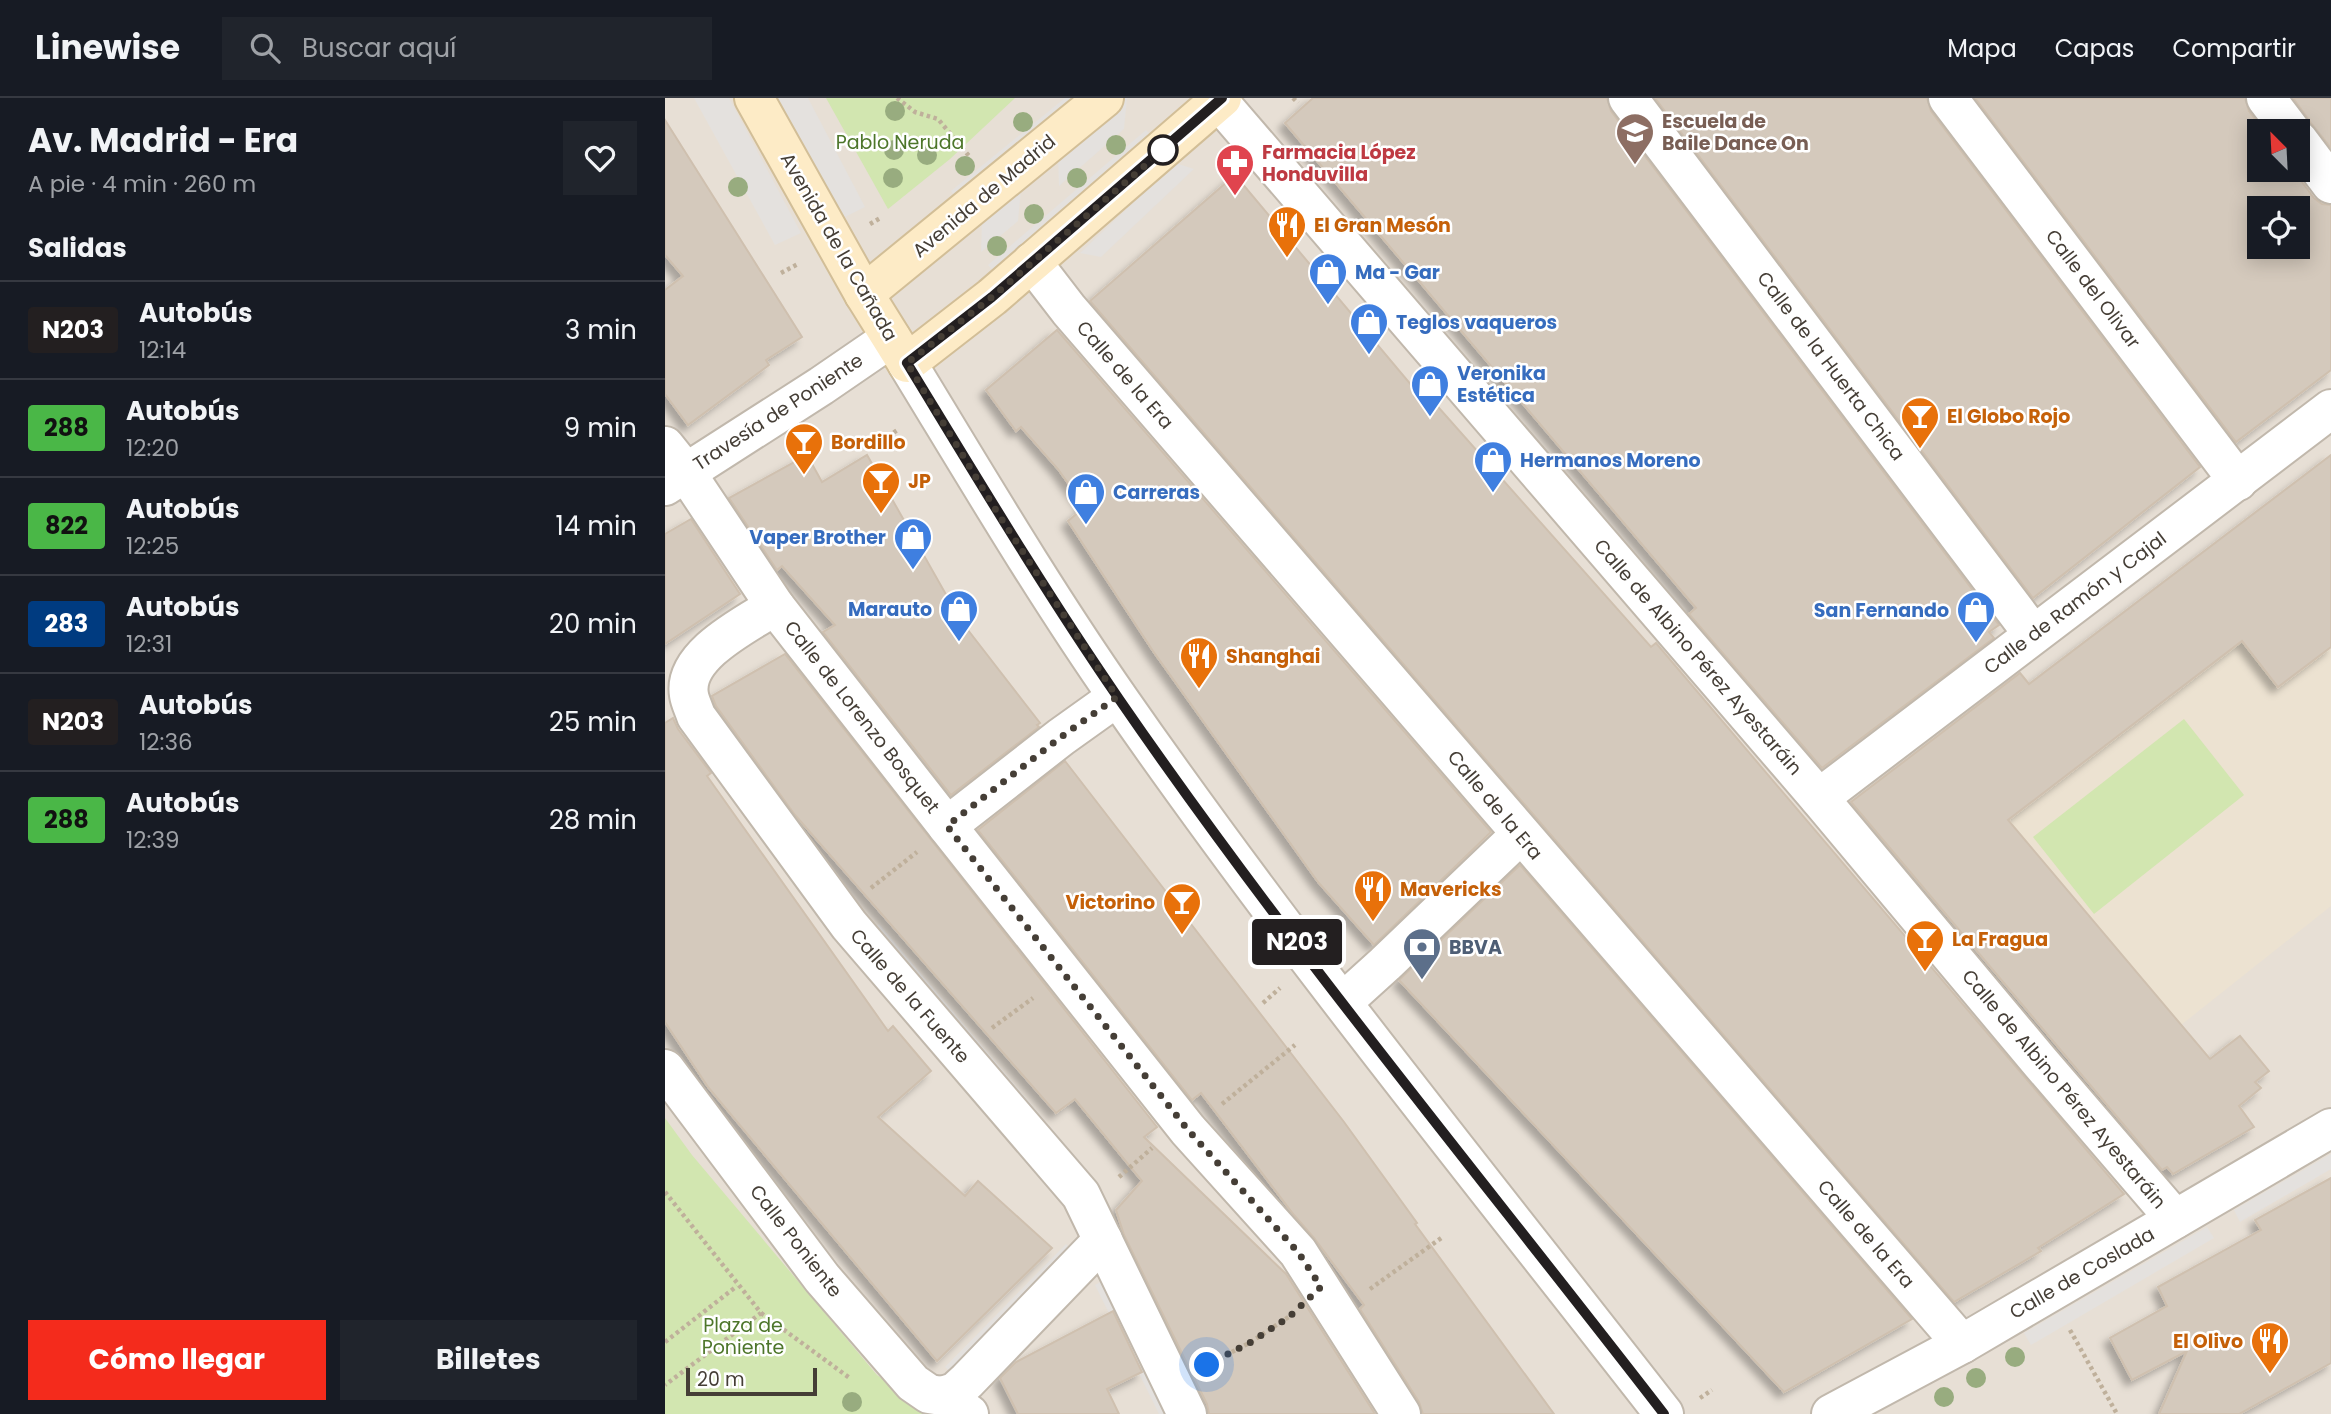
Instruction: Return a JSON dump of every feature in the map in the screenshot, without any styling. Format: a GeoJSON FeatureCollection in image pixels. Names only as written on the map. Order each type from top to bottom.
{"type":"FeatureCollection","features":[{"type":"Feature","properties":{"kind":"street","name":"Avenida de la Cañada"},"geometry":{"type":"LineString","coordinates":[[754,98],[865,294],[997,512],[1117,697],[1261,895],[1664,1414]]}},
{"type":"Feature","properties":{"kind":"street","name":"Avenida de Madrid"},"geometry":{"type":"LineString","coordinates":[[865,294],[1104,98]]}},
{"type":"Feature","properties":{"kind":"street","name":"Calle de la Huerta Chica"},"geometry":{"type":"LineString","coordinates":[[1628,98],[2033,634]]}},
{"type":"Feature","properties":{"kind":"street","name":"Calle del Olivar"},"geometry":{"type":"LineString","coordinates":[[1948,98],[2238,481]]}},
{"type":"Feature","properties":{"kind":"street"},"geometry":{"type":"LineString","coordinates":[[2266,98],[2282,119]]}},
{"type":"Feature","properties":{"kind":"street"},"geometry":{"type":"LineString","coordinates":[[899,350],[992,297],[1219,99]]}},
{"type":"Feature","properties":{"kind":"street","name":"Calle de Albino Pérez Ayestaráin"},"geometry":{"type":"LineString","coordinates":[[1219,99],[1819,798],[2175,1219]]}},
{"type":"Feature","properties":{"kind":"street"},"geometry":{"type":"LineString","coordinates":[[2310,156],[2331,184]]}},
{"type":"Feature","properties":{"kind":"street","name":"Calle de la Era"},"geometry":{"type":"LineString","coordinates":[[1032,262],[1069,310],[1520,835],[1962,1344]]}},
{"type":"Feature","properties":{"kind":"street","name":"Travesía de Poniente"},"geometry":{"type":"LineString","coordinates":[[672,467],[821,386],[899,350]]}},
{"type":"Feature","properties":{"kind":"street","name":"Calle de Ramón y Cajal"},"geometry":{"type":"LineString","coordinates":[[1819,798],[2331,409]]}},
{"type":"Feature","properties":{"kind":"street","name":"Calle de Lorenzo Bosquet"},"geometry":{"type":"LineString","coordinates":[[672,467],[775,606],[935,837],[1188,1130],[1298,1252],[1401,1414]]}},
{"type":"Feature","properties":{"kind":"street","name":"Calle de la Fuente"},"geometry":{"type":"LineString","coordinates":[[775,606],[699,659],[690,677],[688,694],[696,716],[849,925],[1081,1195],[1187,1414]]}},
{"type":"Feature","properties":{"kind":"street"},"geometry":{"type":"LineString","coordinates":[[935,837],[1061,737],[1117,697]]}},
{"type":"Feature","properties":{"kind":"street"},"geometry":{"type":"LineString","coordinates":[[1343,1002],[1520,835]]}},
{"type":"Feature","properties":{"kind":"street","name":"Calle Poniente"},"geometry":{"type":"LineString","coordinates":[[665,1069],[822,1278],[913,1383],[929,1394],[955,1405],[955,1392],[1103,1240]]}},
{"type":"Feature","properties":{"kind":"street","name":"Calle de Coslada"},"geometry":{"type":"LineString","coordinates":[[1831,1414],[1962,1344],[2331,1129]]}},
{"type":"Feature","properties":{"kind":"path"},"geometry":{"type":"LineString","coordinates":[[897,98],[915,112],[938,119],[972,159]]}},
{"type":"Feature","properties":{"kind":"path"},"geometry":{"type":"LineString","coordinates":[[1293,98],[1298,103]]}},
{"type":"Feature","properties":{"kind":"path"},"geometry":{"type":"LineString","coordinates":[[861,895],[935,837]]}},
{"type":"Feature","properties":{"kind":"path"},"geometry":{"type":"LineString","coordinates":[[990,1030],[1038,993]]}},
{"type":"Feature","properties":{"kind":"path"},"geometry":{"type":"LineString","coordinates":[[1214,1110],[1295,1045]]}},
{"type":"Feature","properties":{"kind":"path"},"geometry":{"type":"LineString","coordinates":[[1115,1181],[1155,1145]]}},
{"type":"Feature","properties":{"kind":"path"},"geometry":{"type":"LineString","coordinates":[[665,1192],[761,1313],[856,1383]]}},
{"type":"Feature","properties":{"kind":"path"},"geometry":{"type":"LineString","coordinates":[[1362,1294],[1444,1236]]}},
{"type":"Feature","properties":{"kind":"path"},"geometry":{"type":"LineString","coordinates":[[665,1342],[737,1286]]}},
{"type":"Feature","properties":{"kind":"path"},"geometry":{"type":"LineString","coordinates":[[1196,1371],[1251,1342],[1289,1317],[1321,1287]]}},
{"type":"Feature","properties":{"kind":"path"},"geometry":{"type":"LineString","coordinates":[[665,1385],[761,1313]]}},
{"type":"Feature","properties":{"kind":"path"},"geometry":{"type":"LineString","coordinates":[[2070,1329],[2117,1414]]}},
{"type":"Feature","properties":{"kind":"shaded area"},"geometry":{"type":"Polygon","coordinates":[[[665,98],[2331,98],[2331,1414],[665,1414],[665,98]]]}},
{"type":"Feature","properties":{"kind":"shaded area"},"geometry":{"type":"Polygon","coordinates":[[[694,98],[729,98],[801,233],[775,245],[694,98]]]}},
{"type":"Feature","properties":{"kind":"shaded area"},"geometry":{"type":"Polygon","coordinates":[[[778,98],[808,98],[865,207],[841,219],[778,98]]]}},
{"type":"Feature","properties":{"kind":"shaded area"},"geometry":{"type":"Polygon","coordinates":[[[1065,98],[1088,98],[960,202],[951,191],[1065,98]]]}},
{"type":"Feature","properties":{"kind":"shaded area"},"geometry":{"type":"Polygon","coordinates":[[[1125,98],[1124,129],[1059,186],[1058,156],[1125,98]]]}},
{"type":"Feature","properties":{"kind":"shaded area"},"geometry":{"type":"Polygon","coordinates":[[[1146,130],[1155,139],[997,275],[988,265],[1146,130]]]}},
{"type":"Feature","properties":{"kind":"shaded area"},"geometry":{"type":"Polygon","coordinates":[[[1175,163],[1194,169],[1101,257],[1080,253],[1175,163]]]}},
{"type":"Feature","properties":{"kind":"shaded area"},"geometry":{"type":"Polygon","coordinates":[[[1021,189],[1018,221],[981,252],[982,223],[1021,189]]]}},
{"type":"Feature","properties":{"kind":"shaded area"},"geometry":{"type":"Polygon","coordinates":[[[2331,471],[2331,906],[2181,1025],[1946,747],[2217,541],[2230,558],[2331,471]]]}},
{"type":"Feature","properties":{"kind":"shaded area"},"geometry":{"type":"Polygon","coordinates":[[[844,656],[943,782],[932,790],[833,665],[844,656]]]}},
{"type":"Feature","properties":{"kind":"shaded area"},"geometry":{"type":"Polygon","coordinates":[[[985,841],[1173,1078],[1165,1084],[977,847],[985,841]]]}},
{"type":"Feature","properties":{"kind":"shaded area"},"geometry":{"type":"Polygon","coordinates":[[[879,924],[1085,1168],[1077,1175],[871,931],[879,924]]]}},
{"type":"Feature","properties":{"kind":"shaded area"},"geometry":{"type":"Polygon","coordinates":[[[2331,1154],[2331,1169],[2240,1222],[2234,1210],[2331,1154]]]}},
{"type":"Feature","properties":{"kind":"shaded area"},"geometry":{"type":"Polygon","coordinates":[[[2207,1227],[2214,1238],[2031,1345],[2024,1333],[2207,1227]]]}},
{"type":"Feature","properties":{"kind":"shaded area"},"geometry":{"type":"Polygon","coordinates":[[[1066,1244],[1073,1252],[952,1373],[945,1367],[1066,1244]]]}},
{"type":"Feature","properties":{"kind":"shaded area"},"geometry":{"type":"Polygon","coordinates":[[[1106,1279],[1173,1414],[1159,1414],[1095,1285],[1106,1279]]]}},
{"type":"Feature","properties":{"kind":"green space","name":"Pablo Neruda"},"geometry":{"type":"Polygon","coordinates":[[[826,98],[1015,98],[950,159],[888,209],[826,98]]]}},
{"type":"Feature","properties":{"kind":"green space"},"geometry":{"type":"Polygon","coordinates":[[[2184,719],[2244,795],[2094,914],[2033,837],[2184,719]]]}},
{"type":"Feature","properties":{"kind":"green space","name":"Plaza de Poniente"},"geometry":{"type":"Polygon","coordinates":[[[665,1118],[692,1155],[877,1375],[935,1414],[665,1414],[665,1118]]]}},
{"type":"Feature","properties":{"kind":"building"},"geometry":{"type":"Polygon","coordinates":[[[1313,98],[1607,98],[1611,111],[1999,625],[1989,632],[1994,638],[1822,768],[1689,614],[1696,608],[1285,123],[1313,98]]]}},
{"type":"Feature","properties":{"kind":"building"},"geometry":{"type":"Polygon","coordinates":[[[1655,98],[1927,98],[1931,111],[2200,467],[2033,598],[1655,98]]]}},
{"type":"Feature","properties":{"kind":"building"},"geometry":{"type":"Polygon","coordinates":[[[1975,98],[2245,98],[2255,119],[2247,119],[2247,182],[2302,182],[2314,198],[2322,204],[2331,205],[2331,370],[2236,442],[1975,98]]]}},
{"type":"Feature","properties":{"kind":"building"},"geometry":{"type":"Polygon","coordinates":[[[2293,98],[2331,98],[2331,148],[2310,119],[2293,98]]]}},
{"type":"Feature","properties":{"kind":"building"},"geometry":{"type":"Polygon","coordinates":[[[665,120],[802,337],[766,360],[769,365],[688,425],[665,394],[665,290],[683,276],[665,255],[665,120]]]}},
{"type":"Feature","properties":{"kind":"building"},"geometry":{"type":"Polygon","coordinates":[[[1235,175],[1412,386],[1416,382],[1651,647],[1656,643],[2124,1194],[2038,1248],[2041,1251],[1954,1302],[1090,301],[1235,175]]]}},
{"type":"Feature","properties":{"kind":"building"},"geometry":{"type":"Polygon","coordinates":[[[1057,330],[1491,832],[1374,945],[1318,882],[1153,651],[1068,521],[1085,507],[1058,469],[1021,427],[1016,431],[986,390],[1057,330]]]}},
{"type":"Feature","properties":{"kind":"building"},"geometry":{"type":"Polygon","coordinates":[[[807,455],[822,482],[867,455],[961,621],[1040,723],[1037,725],[1039,727],[951,795],[823,632],[835,625],[782,566],[777,570],[729,498],[807,455]]]}},
{"type":"Feature","properties":{"kind":"building"},"geometry":{"type":"Polygon","coordinates":[[[2331,455],[2331,647],[2278,687],[2242,641],[2008,820],[2210,1059],[2240,1036],[2269,1071],[2255,1082],[2261,1088],[2239,1106],[2254,1127],[2173,1174],[2167,1167],[2162,1170],[1851,802],[2020,673],[2029,684],[2331,455]]]}},
{"type":"Feature","properties":{"kind":"building"},"geometry":{"type":"Polygon","coordinates":[[[691,519],[740,594],[665,644],[665,534],[691,519]]]}},
{"type":"Feature","properties":{"kind":"building"},"geometry":{"type":"Polygon","coordinates":[[[785,654],[1157,1127],[1144,1137],[1286,1274],[1375,1414],[1209,1414],[1207,1404],[1124,1235],[1116,1210],[1142,1181],[1075,1099],[1056,1113],[795,815],[716,706],[712,696],[785,654]]]}},
{"type":"Feature","properties":{"kind":"building"},"geometry":{"type":"Polygon","coordinates":[[[673,718],[678,729],[711,773],[707,776],[888,1031],[893,1026],[931,1071],[878,1117],[965,1196],[978,1181],[1052,1248],[937,1361],[708,1087],[665,1022],[665,723],[673,718]]]}},
{"type":"Feature","properties":{"kind":"building"},"geometry":{"type":"Polygon","coordinates":[[[1065,761],[1344,1122],[1554,1414],[1423,1414],[1419,1402],[1360,1309],[1364,1305],[1314,1238],[1201,1093],[1192,1100],[978,830],[1065,761]]]}},
{"type":"Feature","properties":{"kind":"building"},"geometry":{"type":"Polygon","coordinates":[[[1520,865],[1912,1319],[1784,1392],[1399,980],[1520,865]]]}},
{"type":"Feature","properties":{"kind":"building"},"geometry":{"type":"Polygon","coordinates":[[[2331,1178],[2331,1363],[2239,1414],[2159,1414],[2187,1351],[2132,1380],[2110,1338],[2167,1306],[2158,1287],[2261,1230],[2255,1220],[2331,1178]]]}},
{"type":"Feature","properties":{"kind":"building"},"geometry":{"type":"Polygon","coordinates":[[[1113,1311],[1142,1372],[1107,1389],[1119,1414],[1018,1414],[1000,1378],[1016,1362],[1113,1311]]]}},
{"type":"Feature","properties":{"kind":"bus line","name":"N203"},"geometry":{"type":"LineString","coordinates":[[1222,98],[992,297],[907,363],[997,512],[1117,697],[1261,895],[1664,1414]]}},
{"type":"Feature","properties":{"kind":"place","name":"Escuela de Baile Dance On"},"geometry":{"type":"Point","coordinates":[1635,166]}},
{"type":"Feature","properties":{"kind":"place","name":"Farmacia López Honduvilla"},"geometry":{"type":"Point","coordinates":[1235,197]}},
{"type":"Feature","properties":{"kind":"place","name":"El Gran Mesón"},"geometry":{"type":"Point","coordinates":[1287,259]}},
{"type":"Feature","properties":{"kind":"place","name":"Ma - Gar"},"geometry":{"type":"Point","coordinates":[1328,306]}},
{"type":"Feature","properties":{"kind":"place","name":"Teglos vaqueros"},"geometry":{"type":"Point","coordinates":[1369,356]}},
{"type":"Feature","properties":{"kind":"place","name":"Veronika Estética"},"geometry":{"type":"Point","coordinates":[1430,418]}},
{"type":"Feature","properties":{"kind":"place","name":"El Globo Rojo"},"geometry":{"type":"Point","coordinates":[1920,450]}},
{"type":"Feature","properties":{"kind":"place","name":"Bordillo"},"geometry":{"type":"Point","coordinates":[804,476]}},
{"type":"Feature","properties":{"kind":"place","name":"Hermanos Moreno"},"geometry":{"type":"Point","coordinates":[1493,494]}},
{"type":"Feature","properties":{"kind":"place","name":"JP"},"geometry":{"type":"Point","coordinates":[881,515]}},
{"type":"Feature","properties":{"kind":"place","name":"Carreras"},"geometry":{"type":"Point","coordinates":[1086,526]}},
{"type":"Feature","properties":{"kind":"place","name":"Vaper Brother"},"geometry":{"type":"Point","coordinates":[913,571]}},
{"type":"Feature","properties":{"kind":"place","name":"Marauto"},"geometry":{"type":"Point","coordinates":[959,643]}},
{"type":"Feature","properties":{"kind":"place","name":"San Fernando"},"geometry":{"type":"Point","coordinates":[1976,644]}},
{"type":"Feature","properties":{"kind":"place","name":"Shanghai"},"geometry":{"type":"Point","coordinates":[1199,690]}},
{"type":"Feature","properties":{"kind":"place","name":"Mavericks"},"geometry":{"type":"Point","coordinates":[1373,923]}},
{"type":"Feature","properties":{"kind":"place","name":"Victorino"},"geometry":{"type":"Point","coordinates":[1182,936]}},
{"type":"Feature","properties":{"kind":"place","name":"La Fragua"},"geometry":{"type":"Point","coordinates":[1925,973]}},
{"type":"Feature","properties":{"kind":"place","name":"BBVA"},"geometry":{"type":"Point","coordinates":[1422,981]}},
{"type":"Feature","properties":{"kind":"place","name":"El Olivo"},"geometry":{"type":"Point","coordinates":[2270,1375]}},
{"type":"Feature","properties":{"kind":"route"},"geometry":{"type":"LineString","coordinates":[[1163,150],[992,297],[907,363],[997,512],[1117,697],[947,826],[1188,1130],[1298,1252],[1321,1287],[1289,1317],[1251,1342],[1207,1365]]}}]}
